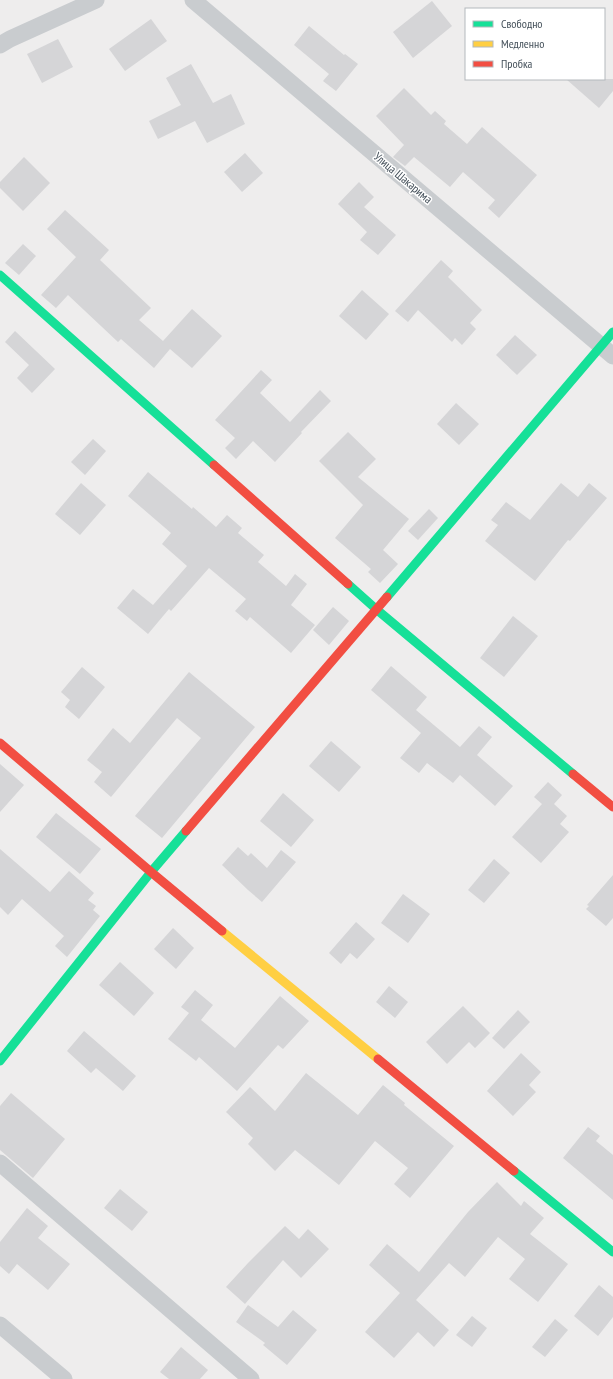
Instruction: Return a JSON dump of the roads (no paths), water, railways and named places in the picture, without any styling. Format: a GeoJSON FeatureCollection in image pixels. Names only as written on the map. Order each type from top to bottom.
{"type":"FeatureCollection","features":[{"type":"Feature","properties":{"kind":"street"},"geometry":{"type":"LineString","coordinates":[[0,45],[96,0]]}},
{"type":"Feature","properties":{"kind":"street","name":"Улица Шакарима"},"geometry":{"type":"LineString","coordinates":[[193,0],[607,350]]}},
{"type":"Feature","properties":{"kind":"street"},"geometry":{"type":"LineString","coordinates":[[0,275],[376,609],[613,807]]}},
{"type":"Feature","properties":{"kind":"street"},"geometry":{"type":"LineString","coordinates":[[0,1060],[151,872],[376,609],[607,350],[613,332]]}},
{"type":"Feature","properties":{"kind":"street"},"geometry":{"type":"LineString","coordinates":[[0,743],[151,872],[613,1252]]}},
{"type":"Feature","properties":{"kind":"street"},"geometry":{"type":"LineString","coordinates":[[0,1163],[252,1379]]}},
{"type":"Feature","properties":{"kind":"street"},"geometry":{"type":"LineString","coordinates":[[0,1325],[64,1379]]}}]}
